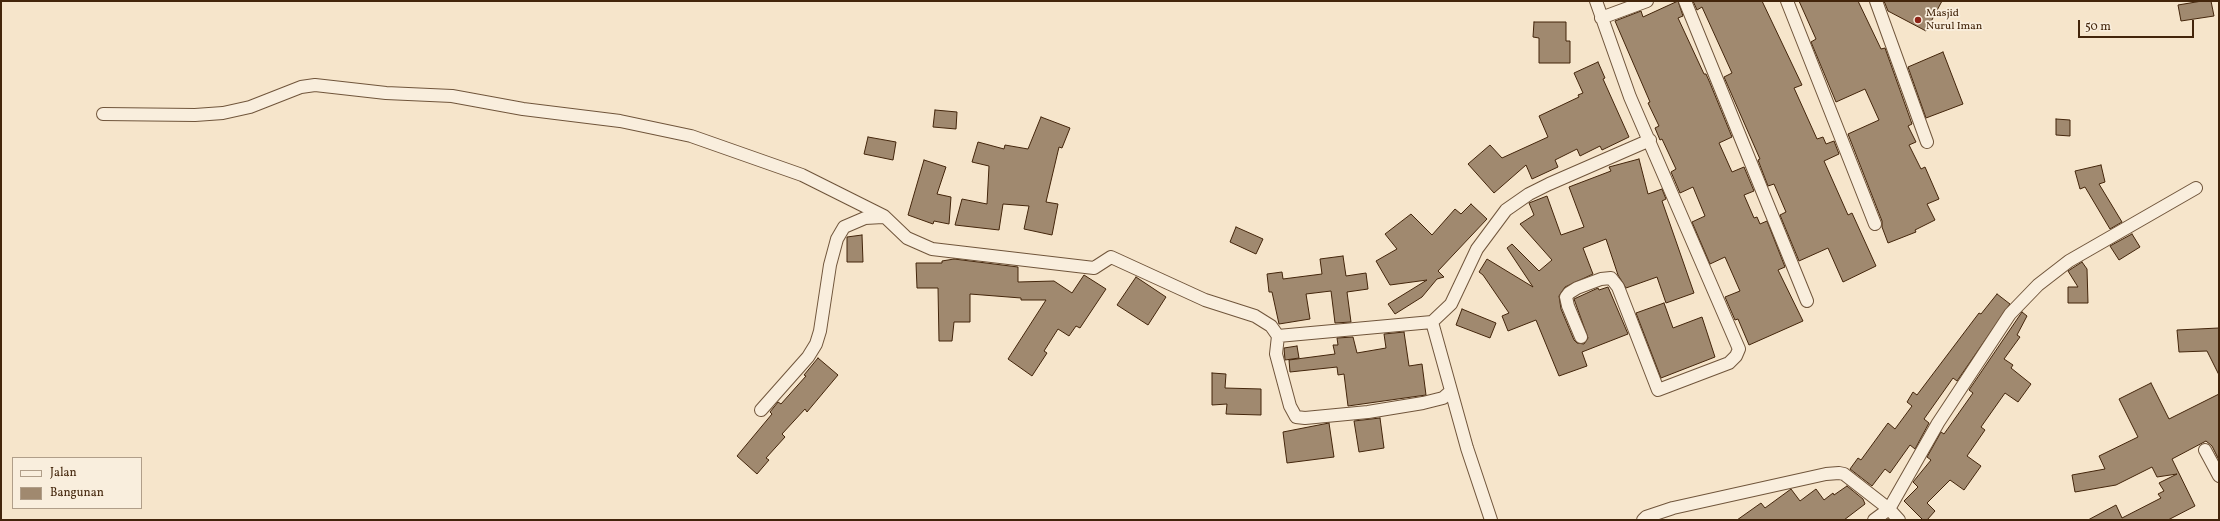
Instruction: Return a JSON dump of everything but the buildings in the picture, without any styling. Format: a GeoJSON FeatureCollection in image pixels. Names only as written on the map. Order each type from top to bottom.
{"type":"FeatureCollection","features":[{"type":"Feature","properties":{"kind":"street"},"geometry":{"type":"LineString","coordinates":[[1581,337],[1566,297],[1569,292],[1577,288],[1601,279],[1611,278],[1618,287],[1658,390],[1729,363],[1736,356],[1739,349],[1686,230],[1650,140],[1630,98],[1596,1]]}},
{"type":"Feature","properties":{"kind":"street"},"geometry":{"type":"LineString","coordinates":[[1601,18],[1648,1]]}},
{"type":"Feature","properties":{"kind":"street"},"geometry":{"type":"LineString","coordinates":[[1685,1],[1807,301]]}},
{"type":"Feature","properties":{"kind":"street"},"geometry":{"type":"LineString","coordinates":[[1787,1],[1875,224]]}},
{"type":"Feature","properties":{"kind":"street"},"geometry":{"type":"LineString","coordinates":[[1876,1],[1927,142]]}},
{"type":"Feature","properties":{"kind":"street"},"geometry":{"type":"LineString","coordinates":[[103,114],[195,115],[223,113],[250,107],[301,87],[315,85],[386,93],[452,96],[522,109],[620,121],[691,136],[802,175],[884,216],[907,238],[932,249],[1094,268],[1111,257],[1205,300],[1255,316],[1271,326],[1278,336],[1276,354],[1290,406],[1296,417],[1305,418],[1368,412],[1416,404],[1443,398],[1451,390]]}},
{"type":"Feature","properties":{"kind":"street"},"geometry":{"type":"LineString","coordinates":[[1278,336],[1432,322],[1450,304],[1477,249],[1506,210],[1529,194],[1549,184],[1650,140]]}},
{"type":"Feature","properties":{"kind":"street"},"geometry":{"type":"LineString","coordinates":[[1874,520],[1889,509],[1938,423],[2010,314],[2038,285],[2069,261],[2196,188]]}},
{"type":"Feature","properties":{"kind":"street"},"geometry":{"type":"LineString","coordinates":[[761,410],[808,356],[816,344],[820,331],[831,259],[837,239],[844,226],[866,218],[884,216]]}},
{"type":"Feature","properties":{"kind":"street"},"geometry":{"type":"LineString","coordinates":[[1432,322],[1467,448],[1491,520]]}},
{"type":"Feature","properties":{"kind":"street"},"geometry":{"type":"LineString","coordinates":[[2205,450],[2219,476]]}},
{"type":"Feature","properties":{"kind":"street"},"geometry":{"type":"LineString","coordinates":[[1643,520],[1646,517],[1674,508],[1826,474],[1839,473],[1844,474],[1889,509],[1898,520]]}},
{"type":"Feature","properties":{"kind":"place","name":"Masjid Nurul Iman"},"geometry":{"type":"Point","coordinates":[1918,20]}}]}
